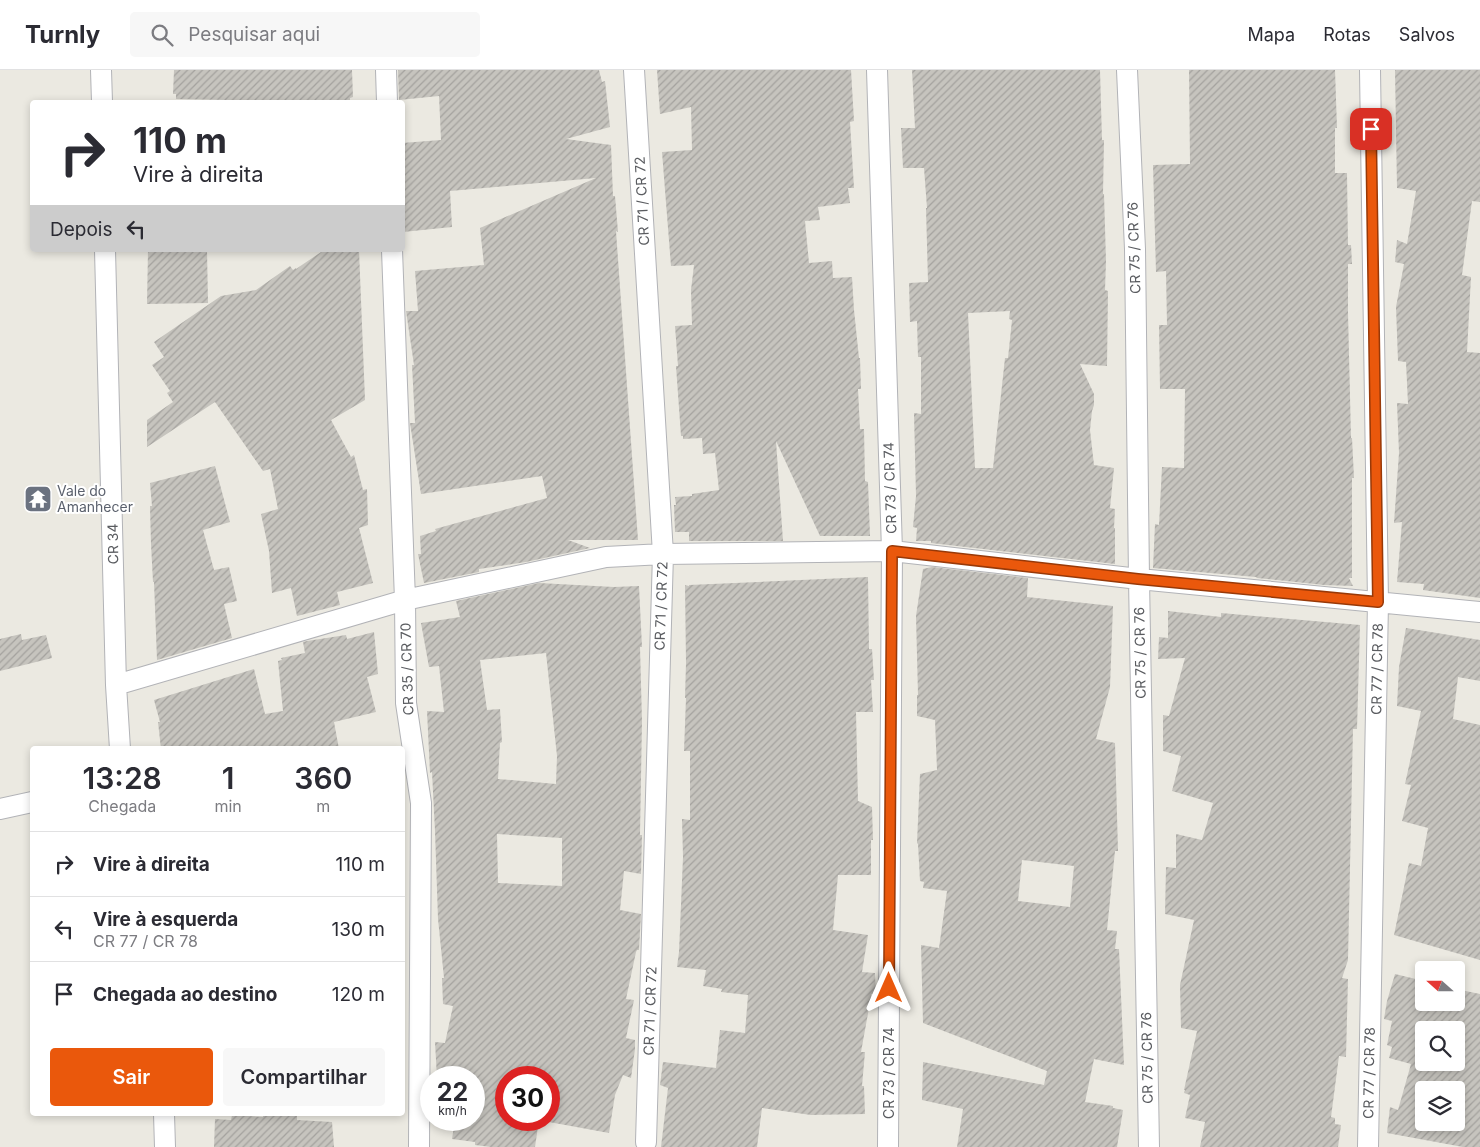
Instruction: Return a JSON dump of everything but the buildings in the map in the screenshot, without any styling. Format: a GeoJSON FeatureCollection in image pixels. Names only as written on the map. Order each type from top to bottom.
{"type":"FeatureCollection","features":[{"type":"Feature","properties":{"kind":"street"},"geometry":{"type":"LineString","coordinates":[[101,70],[102,100]]}},
{"type":"Feature","properties":{"kind":"street"},"geometry":{"type":"LineString","coordinates":[[386,70],[387,100]]}},
{"type":"Feature","properties":{"kind":"street","name":"CR 71 / CR 72"},"geometry":{"type":"LineString","coordinates":[[634,70],[663,554],[646,1142]]}},
{"type":"Feature","properties":{"kind":"street","name":"CR 73 / CR 74"},"geometry":{"type":"LineString","coordinates":[[877,70],[892,551],[888,1147]]}},
{"type":"Feature","properties":{"kind":"street","name":"CR 75 / CR 76"},"geometry":{"type":"LineString","coordinates":[[1127,70],[1135,249],[1138,579],[1149,1147]]}},
{"type":"Feature","properties":{"kind":"street","name":"CR 77 / CR 78"},"geometry":{"type":"LineString","coordinates":[[1368,1147],[1378,602],[1370,70]]}},
{"type":"Feature","properties":{"kind":"street","name":"CR 34"},"geometry":{"type":"LineString","coordinates":[[105,252],[116,685],[120,746]]}},
{"type":"Feature","properties":{"kind":"street","name":"CR 35 / CR 70"},"geometry":{"type":"LineString","coordinates":[[392,252],[405,600],[406,703],[421,803],[419,1147]]}},
{"type":"Feature","properties":{"kind":"street"},"geometry":{"type":"LineString","coordinates":[[116,685],[405,600],[606,558],[663,554],[892,551],[1138,579],[1480,612]]}},
{"type":"Feature","properties":{"kind":"street"},"geometry":{"type":"LineString","coordinates":[[0,808],[30,802]]}},
{"type":"Feature","properties":{"kind":"street"},"geometry":{"type":"LineString","coordinates":[[164,1116],[166,1147]]}},
{"type":"Feature","properties":{"kind":"place","name":"Vale do Amanhecer"},"geometry":{"type":"Point","coordinates":[38,499]}},
{"type":"Feature","properties":{"kind":"route"},"geometry":{"type":"LineString","coordinates":[[889,988],[892,551],[1138,579],[1378,602],[1371,129]]}}]}
